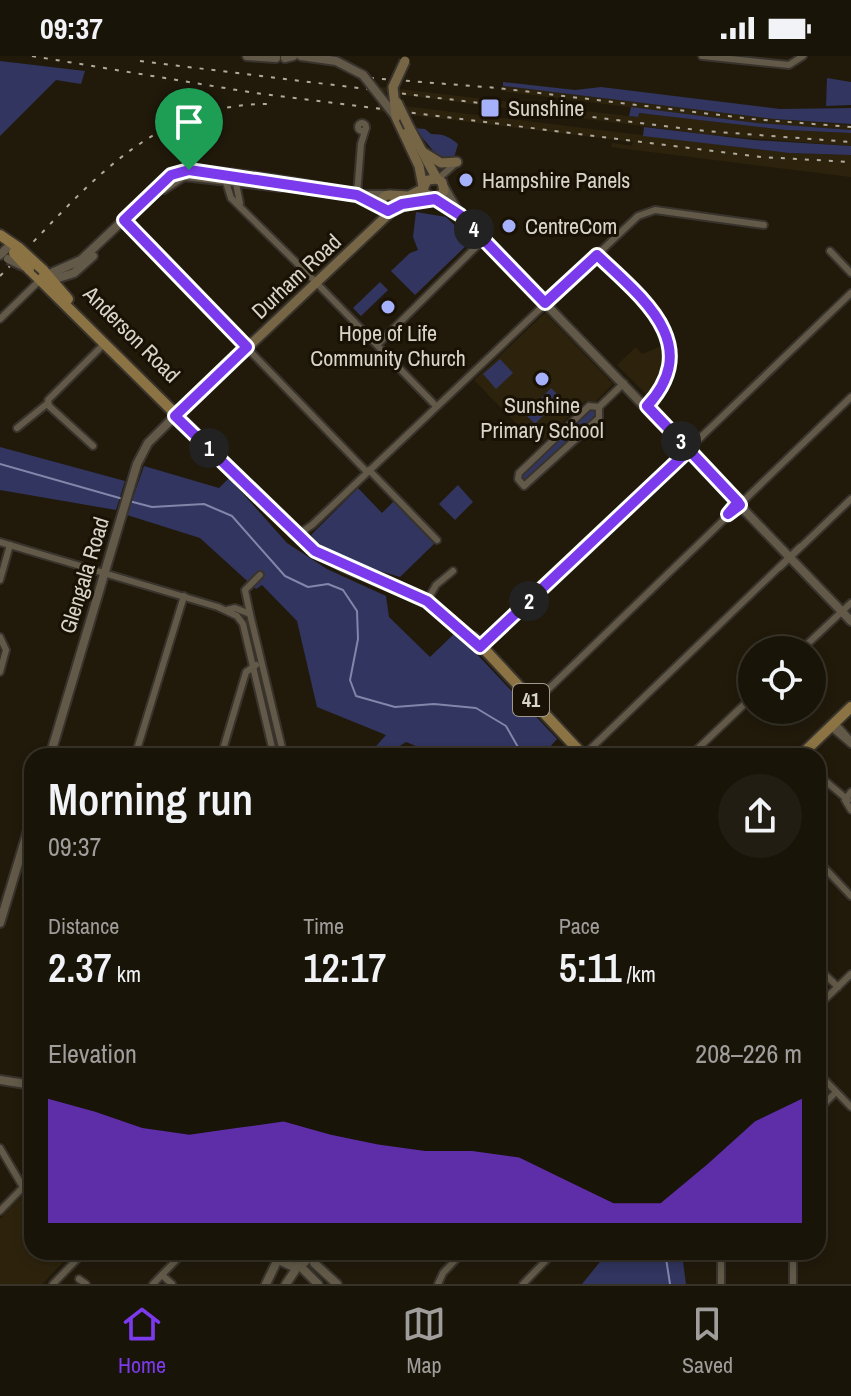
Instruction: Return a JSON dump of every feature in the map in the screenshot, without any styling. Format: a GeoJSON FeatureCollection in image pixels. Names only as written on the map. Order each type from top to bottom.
{"type":"FeatureCollection","features":[{"type":"Feature","properties":{"kind":"main road"},"geometry":{"type":"LineString","coordinates":[[408,59],[393,87],[392,104],[419,166],[427,196],[434,199]]}},
{"type":"Feature","properties":{"kind":"main road"},"geometry":{"type":"LineString","coordinates":[[393,87],[402,124],[441,182],[442,195],[388,211],[381,206],[384,196],[411,196],[428,180],[441,182]]}},
{"type":"Feature","properties":{"kind":"main road"},"geometry":{"type":"LineString","coordinates":[[423,152],[441,163],[456,163]]}},
{"type":"Feature","properties":{"kind":"main road"},"geometry":{"type":"LineString","coordinates":[[390,195],[396,200],[394,208]]}},
{"type":"Feature","properties":{"kind":"main road","name":"Durham Road"},"geometry":{"type":"LineString","coordinates":[[368,233],[381,206]]}},
{"type":"Feature","properties":{"kind":"main road","name":"Durham Road"},"geometry":{"type":"LineString","coordinates":[[178,413],[394,208]]}},
{"type":"Feature","properties":{"kind":"main road","name":"Anderson Road"},"geometry":{"type":"LineString","coordinates":[[0,235],[9,252],[62,292],[106,342]]}},
{"type":"Feature","properties":{"kind":"main road","name":"Anderson Road"},"geometry":{"type":"LineString","coordinates":[[42,275],[301,539],[330,560],[448,608],[576,748]]}},
{"type":"Feature","properties":{"kind":"main road"},"geometry":{"type":"LineString","coordinates":[[809,748],[851,707]]}},
{"type":"Feature","properties":{"kind":"street"},"geometry":{"type":"LineString","coordinates":[[247,56],[283,57]]}},
{"type":"Feature","properties":{"kind":"street"},"geometry":{"type":"LineString","coordinates":[[302,56],[342,63],[363,75],[402,124]]}},
{"type":"Feature","properties":{"kind":"street"},"geometry":{"type":"LineString","coordinates":[[702,56],[789,65],[803,56]]}},
{"type":"Feature","properties":{"kind":"street"},"geometry":{"type":"LineString","coordinates":[[355,194],[362,128]]}},
{"type":"Feature","properties":{"kind":"street"},"geometry":{"type":"LineString","coordinates":[[456,163],[441,182],[460,215]]}},
{"type":"Feature","properties":{"kind":"street"},"geometry":{"type":"LineString","coordinates":[[0,319],[42,275],[76,263],[179,177],[236,179],[355,194],[390,195]]}},
{"type":"Feature","properties":{"kind":"street"},"geometry":{"type":"LineString","coordinates":[[236,179],[242,206],[438,405]]}},
{"type":"Feature","properties":{"kind":"street"},"geometry":{"type":"LineString","coordinates":[[355,194],[381,206]]}},
{"type":"Feature","properties":{"kind":"street"},"geometry":{"type":"LineString","coordinates":[[434,199],[460,215],[484,239],[851,621]]}},
{"type":"Feature","properties":{"kind":"street"},"geometry":{"type":"LineString","coordinates":[[301,539],[369,470],[644,212],[655,210],[764,225]]}},
{"type":"Feature","properties":{"kind":"street"},"geometry":{"type":"LineString","coordinates":[[62,292],[126,222]]}},
{"type":"Feature","properties":{"kind":"street"},"geometry":{"type":"LineString","coordinates":[[126,222],[437,540]]}},
{"type":"Feature","properties":{"kind":"street"},"geometry":{"type":"LineString","coordinates":[[376,343],[484,239]]}},
{"type":"Feature","properties":{"kind":"street"},"geometry":{"type":"LineString","coordinates":[[830,251],[851,273]]}},
{"type":"Feature","properties":{"kind":"street"},"geometry":{"type":"LineString","coordinates":[[597,255],[659,319],[670,341],[668,373],[647,406]]}},
{"type":"Feature","properties":{"kind":"street"},"geometry":{"type":"LineString","coordinates":[[42,275],[82,268]]}},
{"type":"Feature","properties":{"kind":"street"},"geometry":{"type":"LineString","coordinates":[[479,645],[851,293]]}},
{"type":"Feature","properties":{"kind":"street"},"geometry":{"type":"LineString","coordinates":[[17,428],[48,403],[106,342]]}},
{"type":"Feature","properties":{"kind":"street"},"geometry":{"type":"LineString","coordinates":[[599,407],[589,406],[519,473],[518,479],[524,486],[529,485],[599,418],[599,407],[624,383]]}},
{"type":"Feature","properties":{"kind":"street"},"geometry":{"type":"LineString","coordinates":[[532,701],[851,397]]}},
{"type":"Feature","properties":{"kind":"street"},"geometry":{"type":"LineString","coordinates":[[48,403],[93,446]]}},
{"type":"Feature","properties":{"kind":"street","name":"Glengala Road"},"geometry":{"type":"LineString","coordinates":[[52,748],[132,478],[148,443],[178,413]]}},
{"type":"Feature","properties":{"kind":"street"},"geometry":{"type":"LineString","coordinates":[[592,748],[851,499]]}},
{"type":"Feature","properties":{"kind":"street"},"geometry":{"type":"LineString","coordinates":[[301,539],[312,525]]}},
{"type":"Feature","properties":{"kind":"street"},"geometry":{"type":"LineString","coordinates":[[0,542],[227,610],[241,619],[272,748]]}},
{"type":"Feature","properties":{"kind":"street"},"geometry":{"type":"LineString","coordinates":[[0,580],[10,545]]}},
{"type":"Feature","properties":{"kind":"street"},"geometry":{"type":"LineString","coordinates":[[428,598],[438,582],[453,571]]}},
{"type":"Feature","properties":{"kind":"street"},"geometry":{"type":"LineString","coordinates":[[260,575],[245,590],[282,748]]}},
{"type":"Feature","properties":{"kind":"street"},"geometry":{"type":"LineString","coordinates":[[137,748],[182,596]]}},
{"type":"Feature","properties":{"kind":"street"},"geometry":{"type":"LineString","coordinates":[[816,636],[851,602]]}},
{"type":"Feature","properties":{"kind":"street"},"geometry":{"type":"LineString","coordinates":[[227,610],[235,608],[250,614]]}},
{"type":"Feature","properties":{"kind":"street"},"geometry":{"type":"LineString","coordinates":[[246,634],[255,632]]}},
{"type":"Feature","properties":{"kind":"street"},"geometry":{"type":"LineString","coordinates":[[0,637],[6,650],[0,672]]}},
{"type":"Feature","properties":{"kind":"street"},"geometry":{"type":"LineString","coordinates":[[223,748],[246,672],[253,666],[263,664]]}},
{"type":"Feature","properties":{"kind":"street"},"geometry":{"type":"LineString","coordinates":[[242,686],[258,686]]}},
{"type":"Feature","properties":{"kind":"street"},"geometry":{"type":"LineString","coordinates":[[698,748],[738,710]]}},
{"type":"Feature","properties":{"kind":"street"},"geometry":{"type":"LineString","coordinates":[[833,725],[851,743]]}},
{"type":"Feature","properties":{"kind":"street"},"geometry":{"type":"LineString","coordinates":[[271,743],[281,742]]}},
{"type":"Feature","properties":{"kind":"street"},"geometry":{"type":"LineString","coordinates":[[826,781],[849,797],[851,810]]}},
{"type":"Feature","properties":{"kind":"street"},"geometry":{"type":"LineString","coordinates":[[0,923],[24,846]]}},
{"type":"Feature","properties":{"kind":"street"},"geometry":{"type":"LineString","coordinates":[[826,869],[851,896]]}},
{"type":"Feature","properties":{"kind":"street"},"geometry":{"type":"LineString","coordinates":[[826,998],[851,974]]}},
{"type":"Feature","properties":{"kind":"street"},"geometry":{"type":"LineString","coordinates":[[826,977],[836,988]]}},
{"type":"Feature","properties":{"kind":"street"},"geometry":{"type":"LineString","coordinates":[[845,980],[851,987]]}},
{"type":"Feature","properties":{"kind":"street"},"geometry":{"type":"LineString","coordinates":[[0,1080],[24,1084]]}},
{"type":"Feature","properties":{"kind":"street"},"geometry":{"type":"LineString","coordinates":[[826,1081],[851,1107]]}},
{"type":"Feature","properties":{"kind":"street"},"geometry":{"type":"LineString","coordinates":[[826,1102],[836,1092]]}},
{"type":"Feature","properties":{"kind":"street"},"geometry":{"type":"LineString","coordinates":[[0,1148],[23,1187],[0,1211]]}},
{"type":"Feature","properties":{"kind":"street"},"geometry":{"type":"LineString","coordinates":[[53,1284],[76,1260]]}},
{"type":"Feature","properties":{"kind":"street"},"geometry":{"type":"LineString","coordinates":[[153,1284],[176,1260]]}},
{"type":"Feature","properties":{"kind":"street"},"geometry":{"type":"LineString","coordinates":[[266,1284],[276,1260]]}},
{"type":"Feature","properties":{"kind":"street"},"geometry":{"type":"LineString","coordinates":[[283,1260],[285,1264],[299,1266],[318,1284]]}},
{"type":"Feature","properties":{"kind":"street"},"geometry":{"type":"LineString","coordinates":[[286,1284],[303,1260]]}},
{"type":"Feature","properties":{"kind":"street"},"geometry":{"type":"LineString","coordinates":[[313,1260],[337,1284]]}},
{"type":"Feature","properties":{"kind":"street"},"geometry":{"type":"LineString","coordinates":[[438,1284],[443,1273],[455,1260]]}},
{"type":"Feature","properties":{"kind":"street"},"geometry":{"type":"LineString","coordinates":[[523,1284],[546,1260]]}},
{"type":"Feature","properties":{"kind":"street"},"geometry":{"type":"LineString","coordinates":[[721,1260],[721,1284]]}},
{"type":"Feature","properties":{"kind":"street"},"geometry":{"type":"LineString","coordinates":[[793,1260],[793,1284]]}},
{"type":"Feature","properties":{"kind":"street"},"geometry":{"type":"LineString","coordinates":[[162,1275],[172,1284]]}},
{"type":"Feature","properties":{"kind":"street"},"geometry":{"type":"LineString","coordinates":[[79,1279],[86,1284]]}},
{"type":"Feature","properties":{"kind":"shaded area"},"geometry":{"type":"Polygon","coordinates":[[[0,61],[85,71],[81,84],[56,80],[0,136],[0,61]]]}},
{"type":"Feature","properties":{"kind":"shaded area"},"geometry":{"type":"Polygon","coordinates":[[[827,78],[851,82],[851,105],[826,106],[827,78]]]}},
{"type":"Feature","properties":{"kind":"shaded area"},"geometry":{"type":"Polygon","coordinates":[[[503,82],[575,90],[601,87],[780,109],[851,108],[851,124],[774,119],[503,86],[503,82]]]}},
{"type":"Feature","properties":{"kind":"shaded area"},"geometry":{"type":"Polygon","coordinates":[[[503,86],[774,119],[851,125],[851,130],[757,123],[501,91],[503,86]]]}},
{"type":"Feature","properties":{"kind":"shaded area"},"geometry":{"type":"Polygon","coordinates":[[[381,87],[637,117],[638,113],[786,130],[851,133],[851,146],[711,135],[380,92],[381,87]]]}},
{"type":"Feature","properties":{"kind":"shaded area"},"geometry":{"type":"Polygon","coordinates":[[[378,103],[789,153],[851,155],[851,177],[611,147],[612,143],[632,146],[633,142],[377,111],[378,103]]]}},
{"type":"Feature","properties":{"kind":"shaded area"},"geometry":{"type":"Polygon","coordinates":[[[631,107],[757,123],[851,130],[851,133],[786,130],[639,113],[638,117],[629,116],[631,107]]]}},
{"type":"Feature","properties":{"kind":"shaded area"},"geometry":{"type":"Polygon","coordinates":[[[644,127],[753,140],[851,146],[851,155],[789,153],[643,136],[644,127]]]}},
{"type":"Feature","properties":{"kind":"shaded area"},"geometry":{"type":"Polygon","coordinates":[[[414,128],[443,135],[458,144],[454,158],[442,161],[414,128]]]}},
{"type":"Feature","properties":{"kind":"shaded area"},"geometry":{"type":"Polygon","coordinates":[[[416,212],[446,217],[471,241],[415,295],[391,271],[410,253],[418,250],[413,237],[416,212]]]}},
{"type":"Feature","properties":{"kind":"shaded area"},"geometry":{"type":"Polygon","coordinates":[[[380,282],[388,290],[361,316],[353,308],[380,282]]]}},
{"type":"Feature","properties":{"kind":"shaded area","name":"Sunshine Primary School"},"geometry":{"type":"Polygon","coordinates":[[[545,313],[613,384],[596,401],[585,401],[538,446],[474,380],[545,313]]]}},
{"type":"Feature","properties":{"kind":"shaded area"},"geometry":{"type":"Polygon","coordinates":[[[664,345],[662,372],[648,396],[617,365],[636,347],[642,354],[664,345]]]}},
{"type":"Feature","properties":{"kind":"shaded area"},"geometry":{"type":"Polygon","coordinates":[[[500,359],[513,373],[496,389],[483,374],[500,359]]]}},
{"type":"Feature","properties":{"kind":"shaded area"},"geometry":{"type":"Polygon","coordinates":[[[551,388],[561,398],[535,424],[525,414],[551,388]]]}},
{"type":"Feature","properties":{"kind":"shaded area"},"geometry":{"type":"Polygon","coordinates":[[[588,410],[595,411],[595,418],[528,482],[523,482],[520,476],[588,410]]]}},
{"type":"Feature","properties":{"kind":"shaded area"},"geometry":{"type":"Polygon","coordinates":[[[0,447],[125,481],[116,510],[0,490],[0,447]]]}},
{"type":"Feature","properties":{"kind":"shaded area"},"geometry":{"type":"Polygon","coordinates":[[[144,466],[219,488],[229,478],[287,543],[327,569],[386,596],[389,617],[430,657],[456,632],[557,739],[549,748],[421,748],[406,742],[397,748],[374,748],[386,735],[317,707],[297,621],[262,585],[256,589],[200,538],[127,515],[144,466]]]}},
{"type":"Feature","properties":{"kind":"shaded area"},"geometry":{"type":"Polygon","coordinates":[[[458,485],[473,502],[455,520],[439,504],[458,485]]]}},
{"type":"Feature","properties":{"kind":"shaded area"},"geometry":{"type":"Polygon","coordinates":[[[358,488],[382,513],[394,501],[435,543],[400,577],[340,557],[311,535],[358,488]]]}},
{"type":"Feature","properties":{"kind":"shaded area"},"geometry":{"type":"Polygon","coordinates":[[[24,1194],[24,1260],[65,1260],[42,1284],[0,1284],[0,1219],[24,1194]]]}},
{"type":"Feature","properties":{"kind":"shaded area"},"geometry":{"type":"Polygon","coordinates":[[[602,1260],[682,1260],[686,1284],[582,1284],[602,1260]]]}},
{"type":"Feature","properties":{"kind":"waterway"},"geometry":{"type":"LineString","coordinates":[[0,464],[123,499]]}},
{"type":"Feature","properties":{"kind":"waterway"},"geometry":{"type":"LineString","coordinates":[[129,501],[152,507],[204,504],[232,516],[285,576],[308,587],[328,584],[343,590],[357,611],[358,639],[350,680],[356,696],[395,707],[434,704],[476,708],[506,726],[518,748]]}},
{"type":"Feature","properties":{"kind":"waterway"},"geometry":{"type":"LineString","coordinates":[[666,1260],[670,1284]]}},
{"type":"Feature","properties":{"kind":"railway"},"geometry":{"type":"LineString","coordinates":[[32,56],[255,93],[761,157],[851,162]]}},
{"type":"Feature","properties":{"kind":"railway"},"geometry":{"type":"LineString","coordinates":[[140,61],[705,131],[851,142]]}},
{"type":"Feature","properties":{"kind":"railway"},"geometry":{"type":"LineString","coordinates":[[370,78],[498,88],[752,119],[851,127]]}},
{"type":"Feature","properties":{"kind":"railway"},"geometry":{"type":"LineString","coordinates":[[0,276],[89,185],[152,136],[188,118],[228,107],[273,104]]}},
{"type":"Feature","properties":{"kind":"place","name":"Sunshine"},"geometry":{"type":"Point","coordinates":[490,108]}},
{"type":"Feature","properties":{"kind":"place","name":"Hampshire Panels"},"geometry":{"type":"Point","coordinates":[466,180]}},
{"type":"Feature","properties":{"kind":"place","name":"CentreCom"},"geometry":{"type":"Point","coordinates":[509,226]}},
{"type":"Feature","properties":{"kind":"place","name":"Hope of Life Community Church"},"geometry":{"type":"Point","coordinates":[388,307]}},
{"type":"Feature","properties":{"kind":"place","name":"Sunshine Primary School"},"geometry":{"type":"Point","coordinates":[542,379]}},
{"type":"Feature","properties":{"kind":"route"},"geometry":{"type":"LineString","coordinates":[[189,170],[171,175],[124,220],[247,347],[175,416],[315,551],[427,601],[480,647],[689,450],[738,502],[728,514],[740,505],[738,502],[677,437],[647,406],[659,392],[668,373],[672,359],[670,341],[659,319],[597,255],[545,303],[460,215],[435,199],[402,204],[388,211],[376,202],[357,195],[189,170]]}}]}
